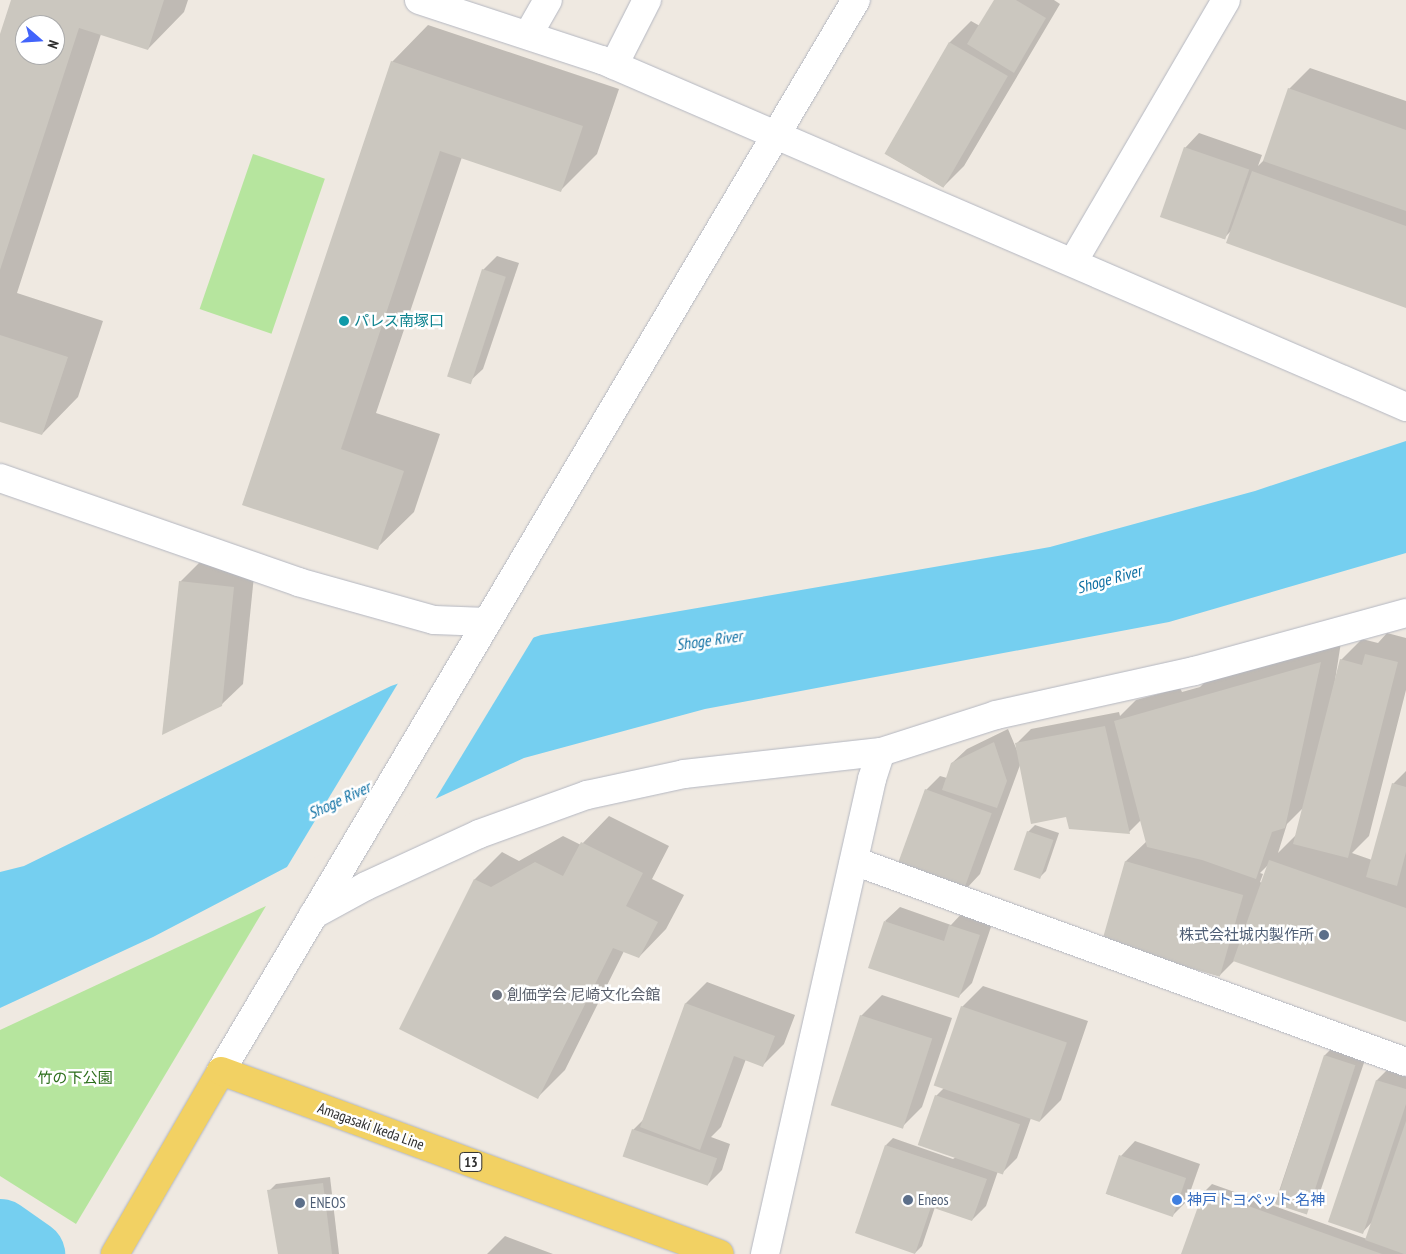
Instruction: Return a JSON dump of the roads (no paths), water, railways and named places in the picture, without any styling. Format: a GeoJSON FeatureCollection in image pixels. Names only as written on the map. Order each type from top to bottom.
{"type":"FeatureCollection","features":[{"type":"Feature","properties":{"kind":"main road"},"geometry":{"type":"LineString","coordinates":[[122,1250],[222,1071]]}},
{"type":"Feature","properties":{"kind":"main road","name":"Amagasaki Ikeda Line"},"geometry":{"type":"LineString","coordinates":[[222,1071],[720,1254]]}},
{"type":"Feature","properties":{"kind":"street"},"geometry":{"type":"LineString","coordinates":[[420,0],[614,65],[1073,262],[1398,398]]}},
{"type":"Feature","properties":{"kind":"street"},"geometry":{"type":"LineString","coordinates":[[528,35],[548,0]]}},
{"type":"Feature","properties":{"kind":"street"},"geometry":{"type":"LineString","coordinates":[[614,65],[647,0]]}},
{"type":"Feature","properties":{"kind":"street"},"geometry":{"type":"LineString","coordinates":[[222,1071],[856,0]]}},
{"type":"Feature","properties":{"kind":"street"},"geometry":{"type":"LineString","coordinates":[[1073,262],[1226,0]]}},
{"type":"Feature","properties":{"kind":"street"},"geometry":{"type":"LineString","coordinates":[[0,478],[298,582],[434,620],[484,627]]}},
{"type":"Feature","properties":{"kind":"street"},"geometry":{"type":"LineString","coordinates":[[313,915],[366,886],[479,834],[587,795],[684,774],[881,752],[996,715],[1194,670],[1406,613]]}},
{"type":"Feature","properties":{"kind":"street"},"geometry":{"type":"LineString","coordinates":[[765,1254],[854,861],[881,752]]}},
{"type":"Feature","properties":{"kind":"street"},"geometry":{"type":"LineString","coordinates":[[854,861],[1406,1062]]}},
{"type":"Feature","properties":{"kind":"water","name":"Shoge River"},"geometry":{"type":"Polygon","coordinates":[[[1406,441],[1406,553],[1169,622],[705,709],[524,758],[285,868],[153,937],[0,1008],[0,872],[24,866],[391,686],[541,635],[1050,547],[1255,491],[1406,441]]]}},
{"type":"Feature","properties":{"kind":"waterway"},"geometry":{"type":"LineString","coordinates":[[0,1233],[30,1254]]}},
{"type":"Feature","properties":{"kind":"place","name":"パレス南塚口"},"geometry":{"type":"Point","coordinates":[344,321]}},
{"type":"Feature","properties":{"kind":"place","name":"株式会社城内製作所"},"geometry":{"type":"Point","coordinates":[1324,935]}},
{"type":"Feature","properties":{"kind":"place","name":"創価学会 尼崎文化会館"},"geometry":{"type":"Point","coordinates":[497,995]}},
{"type":"Feature","properties":{"kind":"place","name":"Eneos"},"geometry":{"type":"Point","coordinates":[908,1200]}},
{"type":"Feature","properties":{"kind":"place","name":"神戸トヨペット 名神"},"geometry":{"type":"Point","coordinates":[1177,1200]}},
{"type":"Feature","properties":{"kind":"place","name":"ENEOS"},"geometry":{"type":"Point","coordinates":[300,1203]}},
{"type":"Feature","properties":{"kind":"park label","name":"竹の下公園"},"geometry":{"type":"Point","coordinates":[75,1078]}}]}
